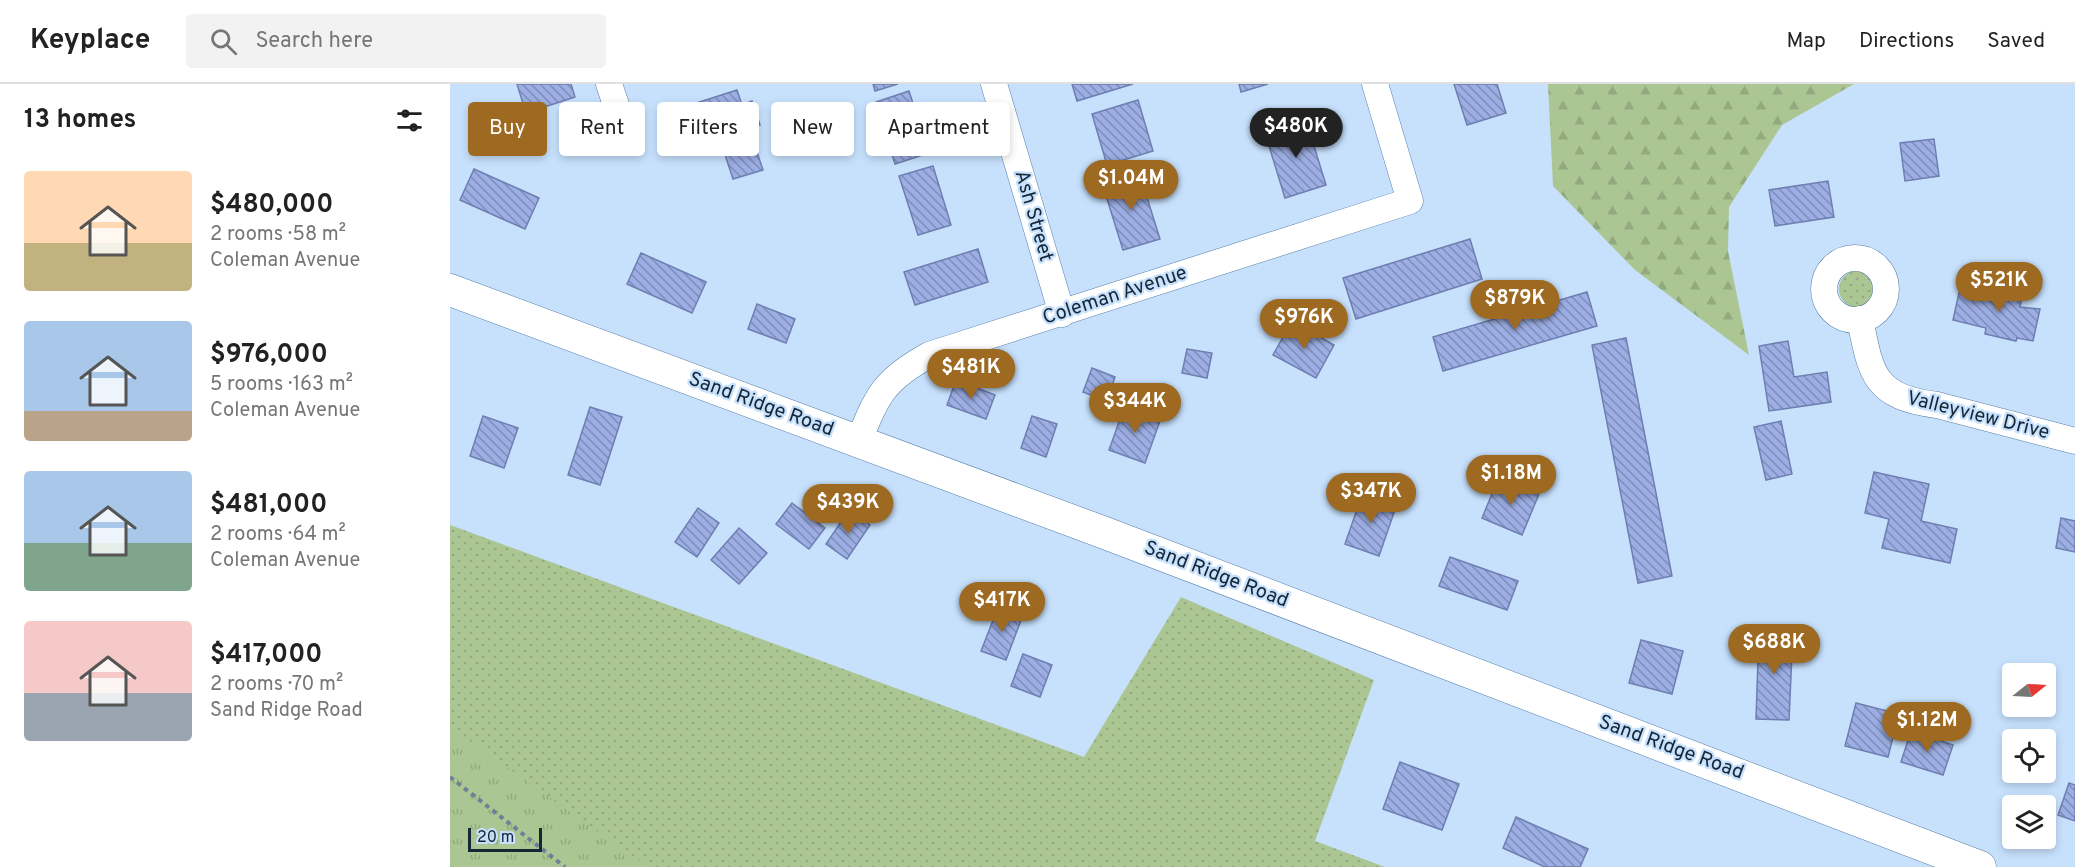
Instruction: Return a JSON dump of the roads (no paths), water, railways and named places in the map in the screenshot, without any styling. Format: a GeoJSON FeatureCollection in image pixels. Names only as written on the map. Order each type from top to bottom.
{"type":"FeatureCollection","features":[{"type":"Feature","properties":{"kind":"street"},"geometry":{"type":"LineString","coordinates":[[609,84],[615,102]]}},
{"type":"Feature","properties":{"kind":"street","name":"Ash Street"},"geometry":{"type":"LineString","coordinates":[[994,84],[1062,314]]}},
{"type":"Feature","properties":{"kind":"street","name":"Coleman Avenue"},"geometry":{"type":"LineString","coordinates":[[859,440],[875,400],[888,383],[904,369],[929,355],[1410,201],[1375,84]]}},
{"type":"Feature","properties":{"kind":"street","name":"Sand Ridge Road"},"geometry":{"type":"LineString","coordinates":[[450,290],[859,440],[1802,797],[1980,867]]}},
{"type":"Feature","properties":{"kind":"street","name":"Valleyview Drive"},"geometry":{"type":"LineString","coordinates":[[1860,319],[1868,361],[1878,381],[1894,394],[1915,402],[1937,405],[2075,441]]}}]}
